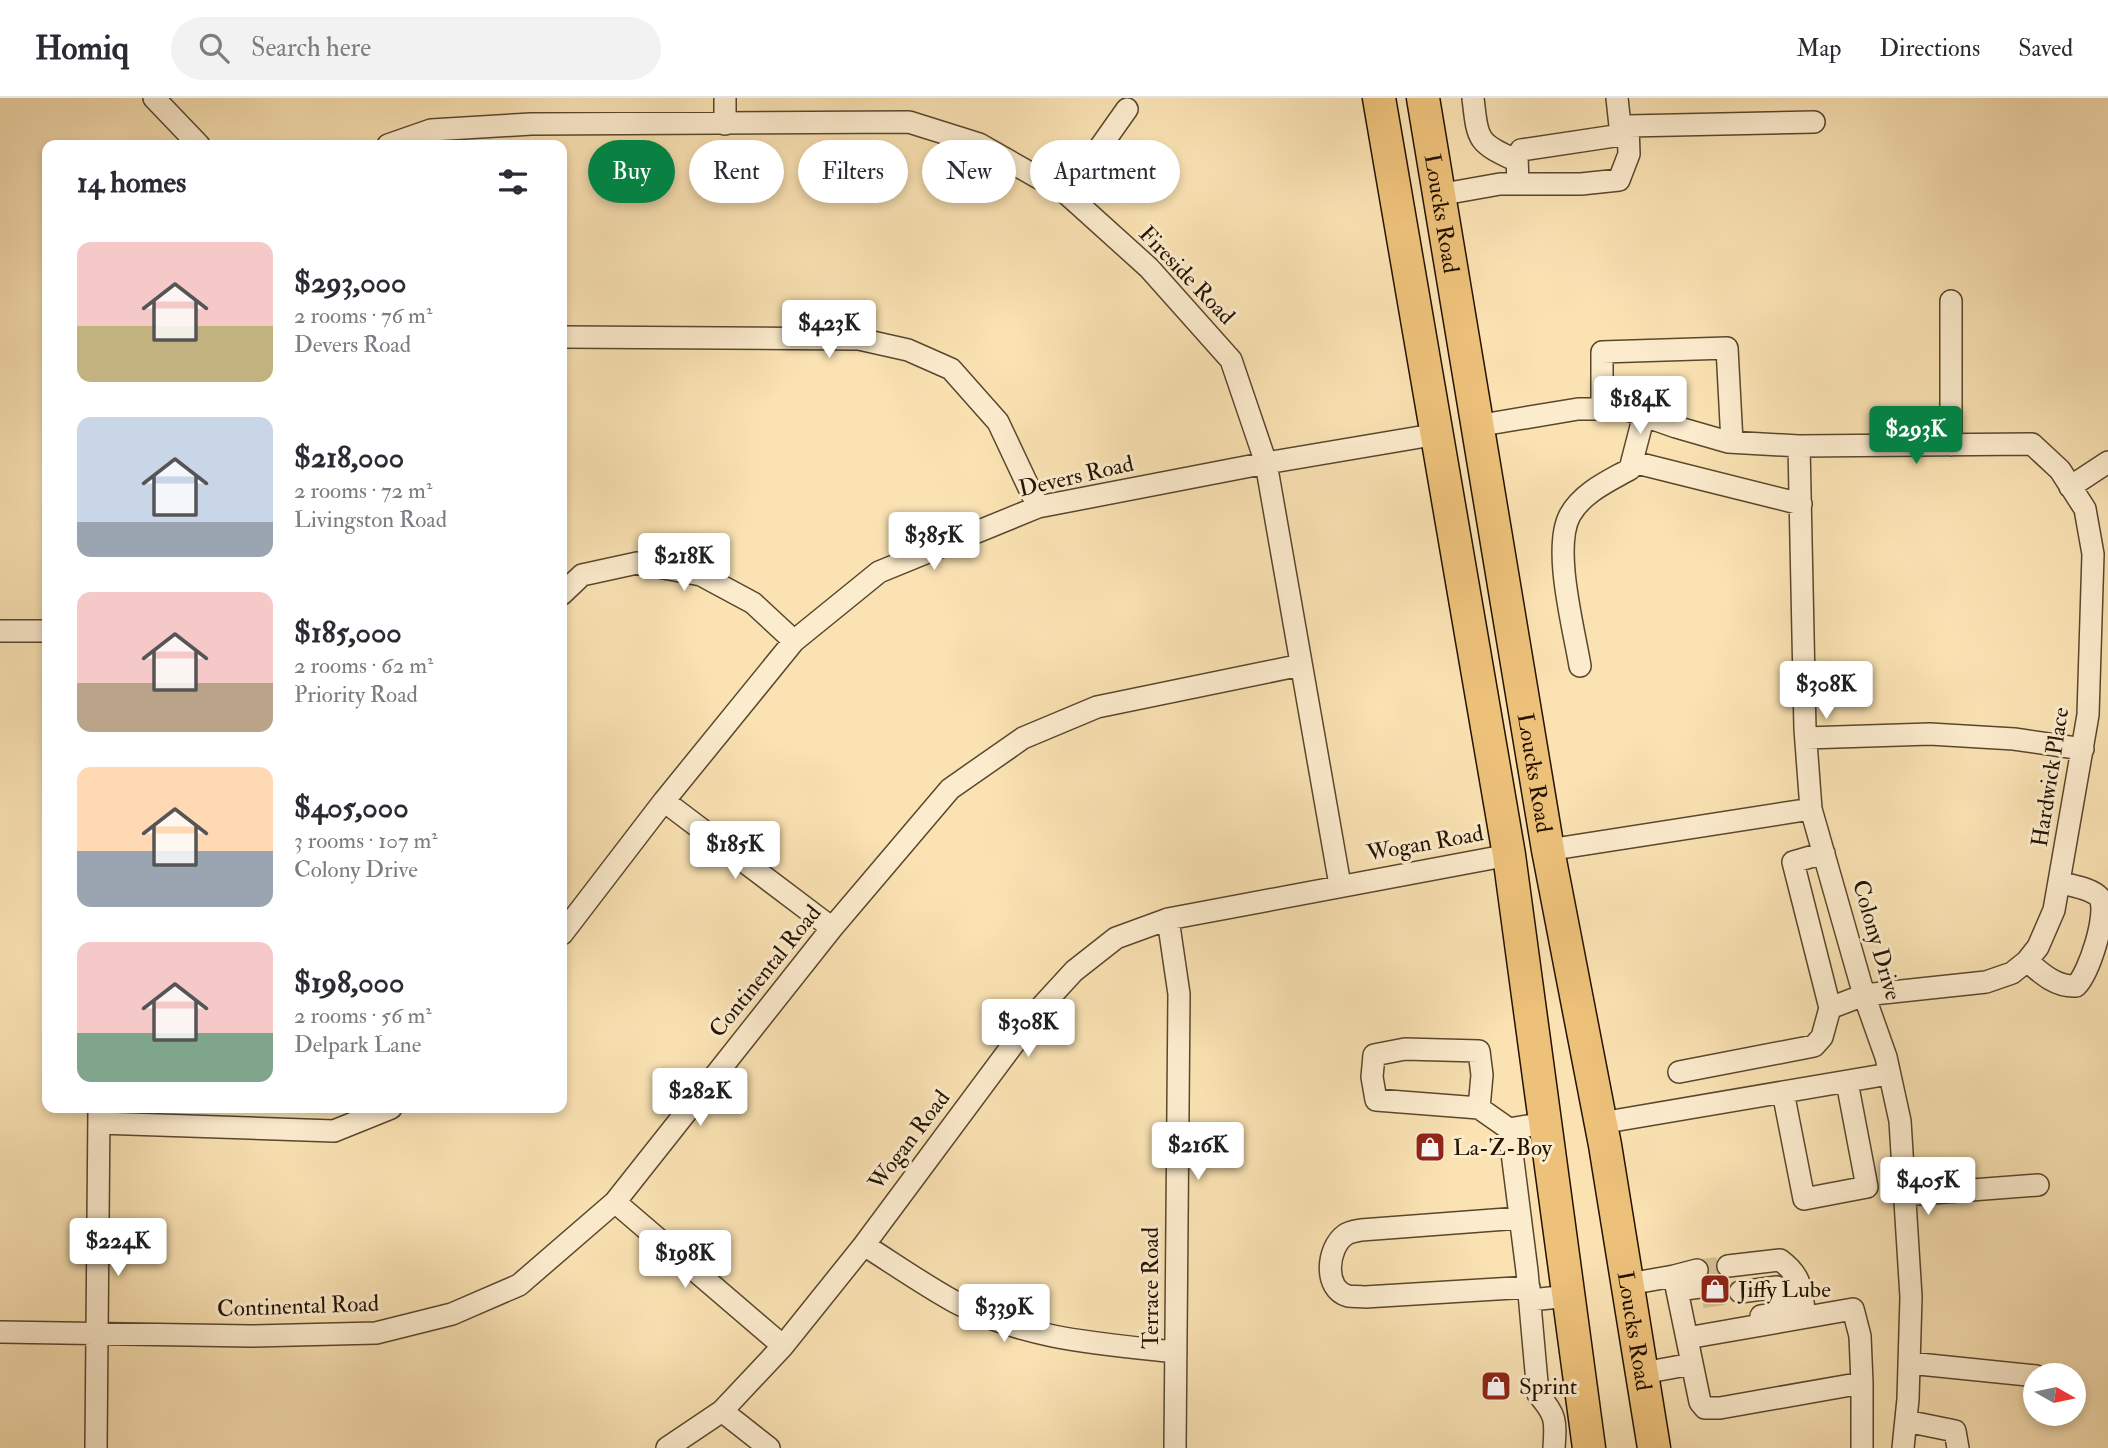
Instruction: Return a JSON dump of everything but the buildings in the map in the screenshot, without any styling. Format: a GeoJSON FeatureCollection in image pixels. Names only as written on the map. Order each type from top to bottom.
{"type":"FeatureCollection","features":[{"type":"Feature","properties":{"kind":"highway","name":"Loucks Road"},"geometry":{"type":"LineString","coordinates":[[1379,98],[1510,855],[1589,1448]]}},
{"type":"Feature","properties":{"kind":"highway","name":"Loucks Road"},"geometry":{"type":"LineString","coordinates":[[1423,98],[1548,850],[1601,1123],[1654,1448]]}},
{"type":"Feature","properties":{"kind":"street"},"geometry":{"type":"LineString","coordinates":[[154,98],[194,140]]}},
{"type":"Feature","properties":{"kind":"street"},"geometry":{"type":"LineString","coordinates":[[725,98],[725,124]]}},
{"type":"Feature","properties":{"kind":"street"},"geometry":{"type":"LineString","coordinates":[[1473,98],[1479,139],[1517,161]]}},
{"type":"Feature","properties":{"kind":"street"},"geometry":{"type":"LineString","coordinates":[[1438,195],[1500,184],[1581,184],[1619,180],[1629,154],[1617,98]]}},
{"type":"Feature","properties":{"kind":"street"},"geometry":{"type":"LineString","coordinates":[[1105,140],[1127,109]]}},
{"type":"Feature","properties":{"kind":"street","name":"Fireside Road"},"geometry":{"type":"LineString","coordinates":[[402,140],[431,130],[530,124],[909,122],[979,144],[1030,173]]}},
{"type":"Feature","properties":{"kind":"street"},"geometry":{"type":"LineString","coordinates":[[1625,134],[1628,126],[1814,122]]}},
{"type":"Feature","properties":{"kind":"street"},"geometry":{"type":"LineString","coordinates":[[530,124],[530,140]]}},
{"type":"Feature","properties":{"kind":"street"},"geometry":{"type":"LineString","coordinates":[[1518,184],[1517,161],[1521,150],[1625,134]]}},
{"type":"Feature","properties":{"kind":"street","name":"Fireside Road"},"geometry":{"type":"LineString","coordinates":[[1077,203],[1149,268],[1231,360],[1266,463],[1340,885]]}},
{"type":"Feature","properties":{"kind":"street"},"geometry":{"type":"LineString","coordinates":[[1476,426],[1578,409],[1625,409],[1676,427],[1732,442],[1799,446],[1951,444],[1951,301]]}},
{"type":"Feature","properties":{"kind":"street"},"geometry":{"type":"LineString","coordinates":[[567,337],[859,339],[908,350],[951,369],[998,422],[1038,507]]}},
{"type":"Feature","properties":{"kind":"street"},"geometry":{"type":"LineString","coordinates":[[1602,409],[1602,352],[1727,348],[1732,442]]}},
{"type":"Feature","properties":{"kind":"street"},"geometry":{"type":"LineString","coordinates":[[1580,666],[1563,564],[1564,535],[1570,516],[1584,498],[1630,469],[1644,415]]}},
{"type":"Feature","properties":{"kind":"street","name":"Devers Road"},"geometry":{"type":"LineString","coordinates":[[567,927],[664,801],[794,641],[879,572],[1038,507],[1266,463],[1438,435]]}},
{"type":"Feature","properties":{"kind":"street","name":"Hardwick Place"},"geometry":{"type":"LineString","coordinates":[[1830,1008],[1864,995],[1986,982],[2012,973],[2027,961],[2038,947],[2054,910],[2088,715],[2098,694],[2093,554],[2085,509],[2060,470],[2032,444],[1951,444]]}},
{"type":"Feature","properties":{"kind":"street","name":"Colony Drive"},"geometry":{"type":"LineString","coordinates":[[1799,446],[1806,738],[1811,808],[1864,995],[1886,1056],[1900,1121],[1911,1297],[1903,1448]]}},
{"type":"Feature","properties":{"kind":"street"},"geometry":{"type":"LineString","coordinates":[[1633,461],[1801,504]]}},
{"type":"Feature","properties":{"kind":"street"},"geometry":{"type":"LineString","coordinates":[[2070,487],[2108,462]]}},
{"type":"Feature","properties":{"kind":"street"},"geometry":{"type":"LineString","coordinates":[[567,589],[582,575],[637,563],[701,575],[752,603],[794,641]]}},
{"type":"Feature","properties":{"kind":"street"},"geometry":{"type":"LineString","coordinates":[[0,631],[42,631]]}},
{"type":"Feature","properties":{"kind":"street","name":"Continental Road"},"geometry":{"type":"LineString","coordinates":[[0,1332],[265,1335],[376,1333],[452,1314],[519,1285],[615,1202],[832,928],[950,789],[1023,738],[1097,707],[1301,665]]}},
{"type":"Feature","properties":{"kind":"street"},"geometry":{"type":"LineString","coordinates":[[1806,738],[1930,734],[2014,739],[2083,748]]}},
{"type":"Feature","properties":{"kind":"street"},"geometry":{"type":"LineString","coordinates":[[664,801],[832,928]]}},
{"type":"Feature","properties":{"kind":"street"},"geometry":{"type":"LineString","coordinates":[[1548,850],[1811,808]]}},
{"type":"Feature","properties":{"kind":"street"},"geometry":{"type":"LineString","coordinates":[[1679,1072],[1814,1046],[1822,1037],[1830,1008],[1793,862],[1824,853]]}},
{"type":"Feature","properties":{"kind":"street","name":"Wogan Road"},"geometry":{"type":"LineString","coordinates":[[667,1448],[722,1411],[783,1346],[864,1245],[1041,1007],[1074,971],[1116,937],[1168,919],[1510,855]]}},
{"type":"Feature","properties":{"kind":"street"},"geometry":{"type":"LineString","coordinates":[[2027,961],[2045,976],[2066,987],[2076,986],[2084,978],[2104,909],[2093,892],[2059,882]]}},
{"type":"Feature","properties":{"kind":"street","name":"Terrace Road"},"geometry":{"type":"LineString","coordinates":[[1168,919],[1179,994],[1175,1448]]}},
{"type":"Feature","properties":{"kind":"street"},"geometry":{"type":"LineString","coordinates":[[1479,1108],[1482,1075],[1479,1051],[1405,1049],[1374,1055],[1372,1077],[1376,1100],[1479,1108],[1509,1129],[1546,1124]]}},
{"type":"Feature","properties":{"kind":"street"},"geometry":{"type":"LineString","coordinates":[[1601,1123],[1889,1074]]}},
{"type":"Feature","properties":{"kind":"street"},"geometry":{"type":"LineString","coordinates":[[1783,1092],[1804,1199],[1867,1187],[1847,1082]]}},
{"type":"Feature","properties":{"kind":"street"},"geometry":{"type":"LineString","coordinates":[[96,1448],[99,1115],[334,1131],[379,1113]]}},
{"type":"Feature","properties":{"kind":"street"},"geometry":{"type":"LineString","coordinates":[[1509,1129],[1538,1394],[1551,1409],[1556,1420],[1554,1448]]}},
{"type":"Feature","properties":{"kind":"street"},"geometry":{"type":"LineString","coordinates":[[1906,1195],[2038,1185]]}},
{"type":"Feature","properties":{"kind":"street"},"geometry":{"type":"LineString","coordinates":[[615,1202],[783,1346]]}},
{"type":"Feature","properties":{"kind":"street"},"geometry":{"type":"LineString","coordinates":[[1520,1218],[1361,1230],[1346,1234],[1335,1246],[1329,1262],[1333,1284],[1345,1295],[1364,1297],[1529,1294],[1570,1296]]}},
{"type":"Feature","properties":{"kind":"street"},"geometry":{"type":"LineString","coordinates":[[864,1245],[957,1303],[1006,1323],[1074,1342],[1175,1352]]}},
{"type":"Feature","properties":{"kind":"street"},"geometry":{"type":"LineString","coordinates":[[1695,1336],[1710,1322],[1777,1314],[1784,1306],[1782,1291],[1777,1287],[1735,1280],[1773,1278],[1786,1281],[1795,1294],[1797,1318]]}},
{"type":"Feature","properties":{"kind":"street"},"geometry":{"type":"LineString","coordinates":[[1629,1284],[1677,1289],[1700,1285]]}},
{"type":"Feature","properties":{"kind":"street"},"geometry":{"type":"LineString","coordinates":[[1677,1289],[1695,1336],[1692,1364],[1700,1402],[1704,1408],[1714,1409],[1862,1383]]}},
{"type":"Feature","properties":{"kind":"street"},"geometry":{"type":"LineString","coordinates":[[1695,1336],[1853,1309],[1860,1336],[1862,1448]]}},
{"type":"Feature","properties":{"kind":"street"},"geometry":{"type":"LineString","coordinates":[[1909,1363],[2023,1375]]}},
{"type":"Feature","properties":{"kind":"street"},"geometry":{"type":"LineString","coordinates":[[1643,1373],[1692,1364]]}},
{"type":"Feature","properties":{"kind":"street"},"geometry":{"type":"LineString","coordinates":[[722,1411],[769,1448]]}},
{"type":"Feature","properties":{"kind":"street"},"geometry":{"type":"LineString","coordinates":[[1906,1421],[1955,1431],[1958,1448]]}},
{"type":"Feature","properties":{"kind":"tunnel"},"geometry":{"type":"LineString","coordinates":[[1697,1270],[1728,1266]]}},
{"type":"Feature","properties":{"kind":"tunnel"},"geometry":{"type":"LineString","coordinates":[[1702,1298],[1740,1292]]}},
{"type":"Feature","properties":{"kind":"place","name":"La-Z-Boy"},"geometry":{"type":"Point","coordinates":[1430,1147]}},
{"type":"Feature","properties":{"kind":"place","name":"Jiffy Lube"},"geometry":{"type":"Point","coordinates":[1715,1289]}},
{"type":"Feature","properties":{"kind":"place","name":"Sprint"},"geometry":{"type":"Point","coordinates":[1496,1386]}}]}
